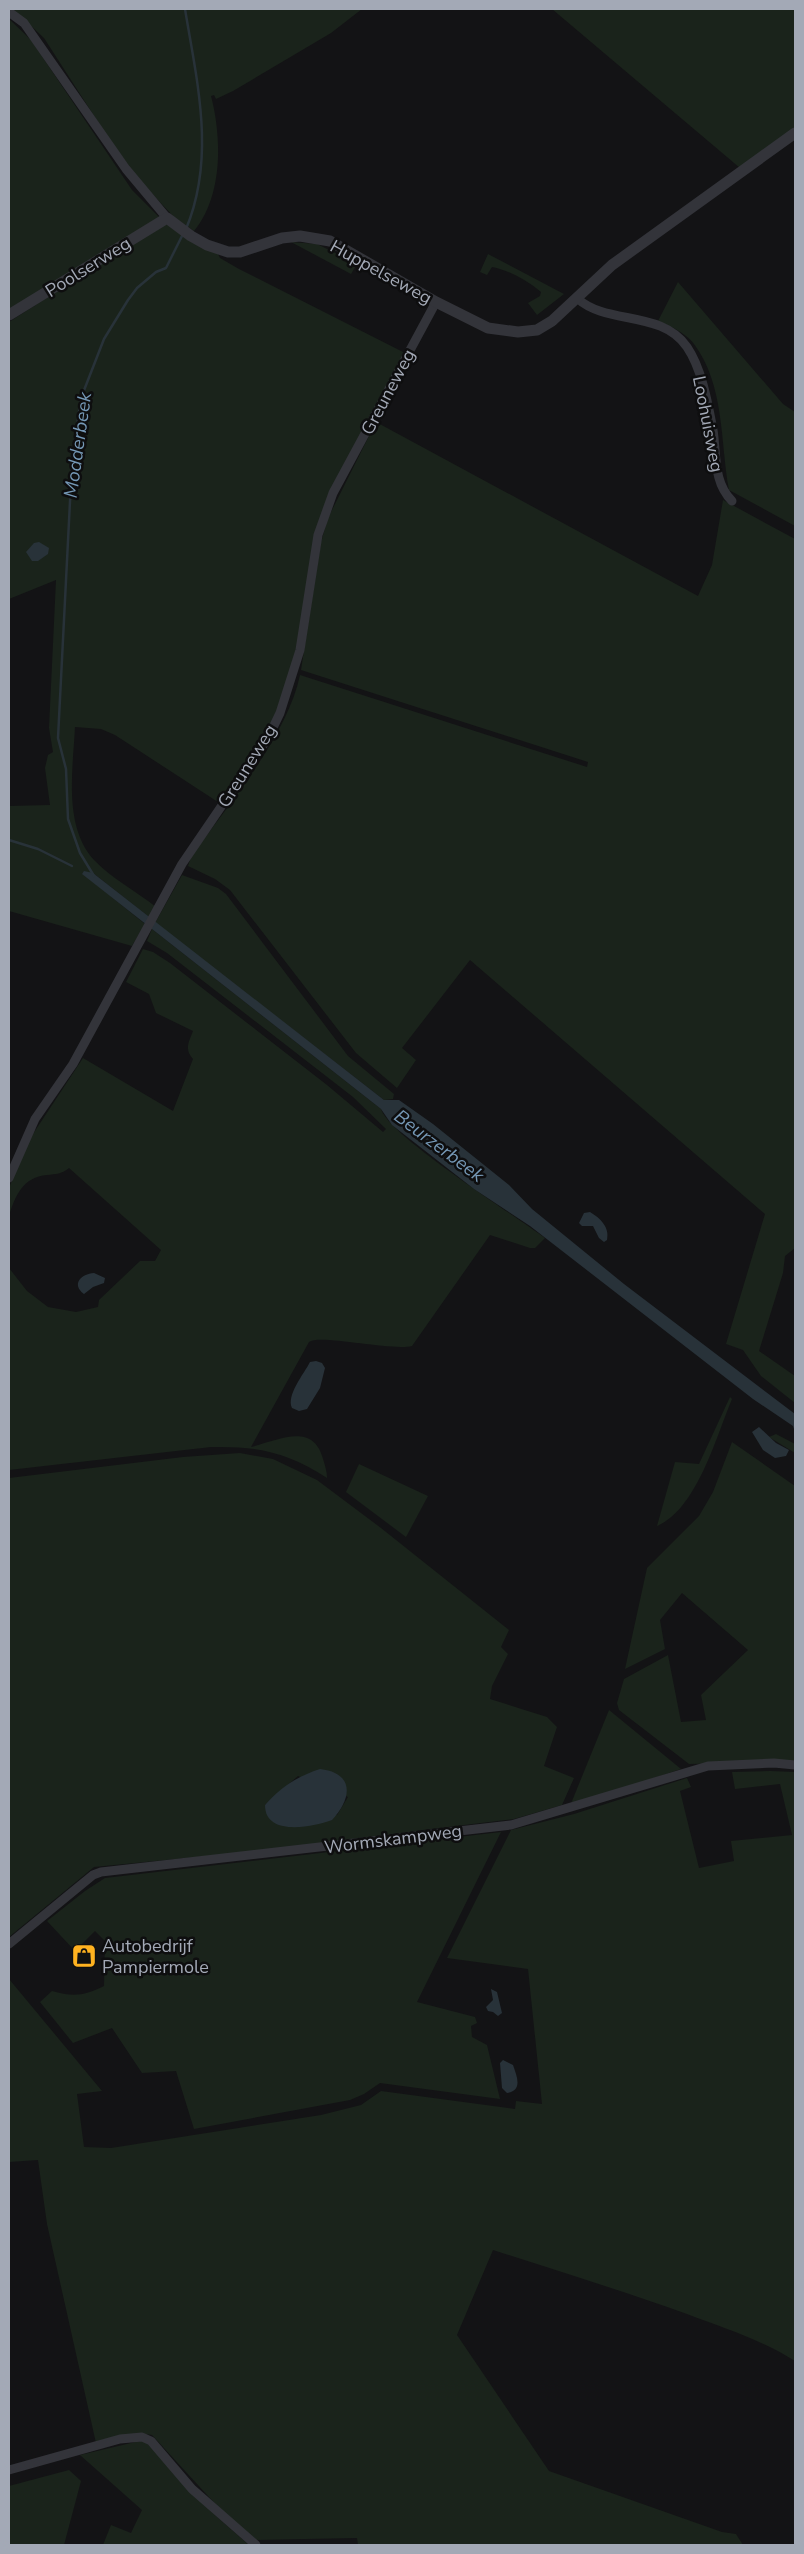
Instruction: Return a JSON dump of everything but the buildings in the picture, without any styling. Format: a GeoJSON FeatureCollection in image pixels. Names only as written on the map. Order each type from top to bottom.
{"type":"FeatureCollection","features":[{"type":"Feature","properties":{"kind":"street","name":"Huppelseweg"},"geometry":{"type":"LineString","coordinates":[[9,12],[24,22],[126,169],[167,218],[191,236],[207,245],[228,252],[240,252],[282,238],[300,236],[330,242],[436,302],[488,328],[518,332],[537,330],[545,325],[578,299],[612,266],[795,134]]}},
{"type":"Feature","properties":{"kind":"street","name":"Poolserweg"},"geometry":{"type":"LineString","coordinates":[[9,316],[167,218]]}},
{"type":"Feature","properties":{"kind":"street","name":"Loohuisweg"},"geometry":{"type":"LineString","coordinates":[[578,299],[587,307],[654,323],[674,335],[686,346],[694,360],[705,396],[713,430],[718,480],[722,492],[732,501]]}},
{"type":"Feature","properties":{"kind":"street","name":"Greuneweg"},"geometry":{"type":"LineString","coordinates":[[9,1178],[35,1120],[74,1064],[182,864],[268,738],[280,713],[300,650],[310,576],[324,516],[333,493],[436,302]]}},
{"type":"Feature","properties":{"kind":"street","name":"Wormskampweg"},"geometry":{"type":"LineString","coordinates":[[9,1944],[92,1875],[101,1872],[511,1825],[708,1766],[774,1763],[795,1765]]}},
{"type":"Feature","properties":{"kind":"street"},"geometry":{"type":"LineString","coordinates":[[9,2470],[120,2439],[142,2437],[151,2441],[192,2489],[256,2545]]}},
{"type":"Feature","properties":{"kind":"shaded area"},"geometry":{"type":"Polygon","coordinates":[[[13,9],[362,9],[331,33],[233,91],[216,99],[214,95],[211,96],[217,130],[218,166],[210,201],[204,217],[194,231],[174,217],[141,182],[107,136],[44,38],[13,9]]]}},
{"type":"Feature","properties":{"kind":"shaded area"},"geometry":{"type":"Polygon","coordinates":[[[552,9],[795,9],[795,130],[740,168],[552,9]]]}},
{"type":"Feature","properties":{"kind":"shaded area"},"geometry":{"type":"Polygon","coordinates":[[[9,19],[31,40],[132,190],[159,217],[9,314],[9,19]]]}},
{"type":"Feature","properties":{"kind":"shaded area"},"geometry":{"type":"Polygon","coordinates":[[[163,224],[217,252],[220,258],[239,269],[405,353],[329,496],[284,709],[221,804],[115,735],[101,729],[75,727],[72,796],[78,831],[84,846],[100,866],[156,907],[149,917],[93,873],[82,873],[145,924],[132,946],[9,911],[9,806],[50,805],[45,768],[48,755],[53,752],[49,728],[56,580],[9,599],[9,322],[163,224]]]}},
{"type":"Feature","properties":{"kind":"shaded area"},"geometry":{"type":"Polygon","coordinates":[[[291,242],[317,244],[357,264],[351,274],[291,242]]]}},
{"type":"Feature","properties":{"kind":"shaded area"},"geometry":{"type":"Polygon","coordinates":[[[488,254],[564,294],[537,315],[528,303],[540,296],[541,292],[518,276],[506,271],[492,267],[487,275],[480,272],[488,254]]]}},
{"type":"Feature","properties":{"kind":"shaded area"},"geometry":{"type":"Polygon","coordinates":[[[678,282],[783,404],[795,412],[795,526],[729,490],[720,414],[711,378],[704,360],[687,336],[658,321],[678,282]]]}},
{"type":"Feature","properties":{"kind":"shaded area"},"geometry":{"type":"Polygon","coordinates":[[[376,422],[698,596],[712,565],[723,500],[795,539],[795,1248],[785,1256],[783,1273],[759,1351],[795,1376],[795,1403],[761,1376],[743,1350],[726,1344],[765,1214],[470,960],[402,1048],[416,1060],[397,1088],[356,1053],[230,890],[215,879],[188,866],[191,857],[238,793],[269,746],[283,722],[293,699],[300,675],[587,767],[588,762],[301,670],[321,542],[328,518],[376,422]]]}},
{"type":"Feature","properties":{"kind":"shaded area"},"geometry":{"type":"Polygon","coordinates":[[[182,875],[218,888],[226,894],[348,1056],[394,1094],[393,1099],[384,1100],[155,923],[182,875]]]}},
{"type":"Feature","properties":{"kind":"shaded area"},"geometry":{"type":"Polygon","coordinates":[[[152,929],[381,1109],[389,1121],[429,1156],[545,1238],[535,1248],[530,1248],[490,1235],[412,1346],[402,1347],[327,1340],[309,1342],[251,1447],[293,1436],[311,1440],[318,1447],[326,1468],[327,1478],[298,1462],[271,1452],[228,1447],[211,1447],[9,1470],[9,1268],[27,1291],[48,1307],[76,1312],[98,1307],[99,1300],[140,1261],[155,1261],[161,1250],[69,1168],[59,1173],[32,1179],[17,1195],[9,1216],[9,1188],[29,1140],[83,1058],[173,1111],[193,1059],[188,1049],[193,1031],[156,1013],[149,994],[126,982],[143,949],[153,952],[170,963],[327,1085],[383,1132],[386,1129],[353,1097],[167,953],[147,941],[152,929]]]}},
{"type":"Feature","properties":{"kind":"shaded area"},"geometry":{"type":"Polygon","coordinates":[[[730,1397],[732,1399],[712,1451],[694,1488],[671,1517],[657,1526],[675,1462],[699,1464],[730,1397]]]}},
{"type":"Feature","properties":{"kind":"shaded area"},"geometry":{"type":"Polygon","coordinates":[[[776,1434],[795,1444],[795,1453],[769,1437],[776,1434]]]}},
{"type":"Feature","properties":{"kind":"shaded area"},"geometry":{"type":"Polygon","coordinates":[[[732,1442],[795,1486],[795,1762],[689,1764],[619,1710],[617,1703],[624,1679],[668,1655],[681,1722],[706,1720],[701,1695],[748,1650],[682,1593],[660,1620],[665,1649],[625,1669],[647,1568],[699,1516],[713,1492],[732,1442]]]}},
{"type":"Feature","properties":{"kind":"shaded area"},"geometry":{"type":"Polygon","coordinates":[[[240,1453],[273,1459],[317,1480],[381,1528],[509,1630],[501,1647],[508,1654],[492,1686],[490,1699],[547,1717],[557,1727],[544,1766],[574,1778],[562,1805],[514,1819],[423,1830],[362,1841],[94,1867],[9,1937],[9,1478],[183,1457],[240,1453]],[[298,1776],[265,1805],[337,1815],[348,1797],[298,1776]]]}},
{"type":"Feature","properties":{"kind":"shaded area"},"geometry":{"type":"Polygon","coordinates":[[[359,1464],[428,1496],[406,1537],[346,1492],[359,1464]]]}},
{"type":"Feature","properties":{"kind":"shaded area"},"geometry":{"type":"Polygon","coordinates":[[[609,1710],[681,1769],[570,1806],[609,1710]]]}},
{"type":"Feature","properties":{"kind":"shaded area"},"geometry":{"type":"Polygon","coordinates":[[[732,1772],[795,1772],[795,2361],[729,2329],[615,2289],[493,2250],[457,2335],[549,2471],[722,2532],[736,2534],[743,2545],[358,2545],[357,2538],[255,2540],[231,2521],[152,2435],[139,2433],[96,2443],[47,2224],[38,2160],[9,2162],[9,1979],[102,2091],[77,2094],[84,2147],[111,2148],[321,2115],[361,2105],[381,2091],[515,2109],[516,2101],[542,2104],[528,1969],[447,1958],[511,1830],[574,1814],[687,1778],[691,1787],[680,1791],[699,1868],[734,1861],[731,1841],[792,1835],[780,1784],[735,1789],[732,1772]]]}},
{"type":"Feature","properties":{"kind":"shaded area"},"geometry":{"type":"Polygon","coordinates":[[[501,1832],[417,2002],[475,2017],[477,2023],[471,2026],[472,2037],[487,2045],[500,2099],[380,2083],[364,2094],[350,2100],[194,2129],[176,2071],[142,2073],[112,2028],[73,2043],[40,2002],[52,1991],[78,1994],[91,1992],[104,1986],[105,1941],[95,1931],[75,1951],[47,1921],[105,1878],[501,1832]]]}},
{"type":"Feature","properties":{"kind":"shaded area"},"geometry":{"type":"Polygon","coordinates":[[[144,2440],[216,2516],[249,2545],[103,2545],[111,2525],[131,2533],[142,2510],[80,2455],[144,2440]]]}},
{"type":"Feature","properties":{"kind":"shaded area"},"geometry":{"type":"Polygon","coordinates":[[[69,2470],[81,2481],[64,2545],[9,2545],[9,2486],[69,2470]]]}},
{"type":"Feature","properties":{"kind":"water"},"geometry":{"type":"Polygon","coordinates":[[[39,542],[49,548],[48,554],[38,561],[32,561],[26,552],[34,543],[39,542]]]}},
{"type":"Feature","properties":{"kind":"water","name":"Beurzerbeek"},"geometry":{"type":"Polygon","coordinates":[[[84,871],[93,873],[384,1100],[399,1100],[433,1124],[509,1185],[532,1209],[624,1284],[795,1414],[795,1432],[793,1426],[753,1399],[530,1226],[474,1189],[392,1125],[381,1109],[82,874],[84,871]]]}},
{"type":"Feature","properties":{"kind":"water"},"geometry":{"type":"Polygon","coordinates":[[[590,1212],[601,1220],[606,1227],[608,1235],[607,1240],[604,1242],[599,1238],[593,1226],[582,1226],[579,1223],[584,1213],[590,1212]]]}},
{"type":"Feature","properties":{"kind":"water"},"geometry":{"type":"Polygon","coordinates":[[[94,1273],[105,1278],[104,1283],[93,1287],[84,1294],[78,1287],[79,1280],[85,1275],[94,1273]]]}},
{"type":"Feature","properties":{"kind":"water"},"geometry":{"type":"Polygon","coordinates":[[[310,1362],[322,1363],[325,1368],[320,1388],[307,1409],[299,1411],[292,1408],[291,1397],[293,1391],[310,1362]]]}},
{"type":"Feature","properties":{"kind":"water"},"geometry":{"type":"Polygon","coordinates":[[[759,1427],[776,1443],[789,1450],[786,1456],[775,1458],[763,1450],[752,1432],[759,1427]]]}},
{"type":"Feature","properties":{"kind":"water"},"geometry":{"type":"Polygon","coordinates":[[[320,1769],[331,1771],[339,1776],[347,1788],[343,1804],[332,1820],[302,1827],[281,1826],[273,1822],[267,1815],[265,1805],[290,1783],[320,1769]]]}},
{"type":"Feature","properties":{"kind":"water"},"geometry":{"type":"Polygon","coordinates":[[[491,1989],[497,1992],[502,2013],[498,2016],[488,2011],[486,2007],[493,2000],[491,1989]]]}},
{"type":"Feature","properties":{"kind":"water"},"geometry":{"type":"Polygon","coordinates":[[[503,2060],[513,2065],[518,2082],[515,2089],[507,2093],[502,2088],[500,2063],[503,2060]]]}},
{"type":"Feature","properties":{"kind":"waterway","name":"Modderbeek"},"geometry":{"type":"LineString","coordinates":[[185,9],[198,92],[202,147],[200,175],[195,202],[186,229]]}},
{"type":"Feature","properties":{"kind":"waterway","name":"Modderbeek"},"geometry":{"type":"LineString","coordinates":[[94,876],[80,853],[68,819],[66,769],[58,738],[72,462],[81,398],[104,339],[137,288],[156,272],[166,268],[183,234]]}},
{"type":"Feature","properties":{"kind":"waterway","name":"Beurzerbeek"},"geometry":{"type":"LineString","coordinates":[[9,840],[38,849],[72,866]]}},
{"type":"Feature","properties":{"kind":"place","name":"Autobedrijf Pampiermole"},"geometry":{"type":"Point","coordinates":[84,1956]}}]}
